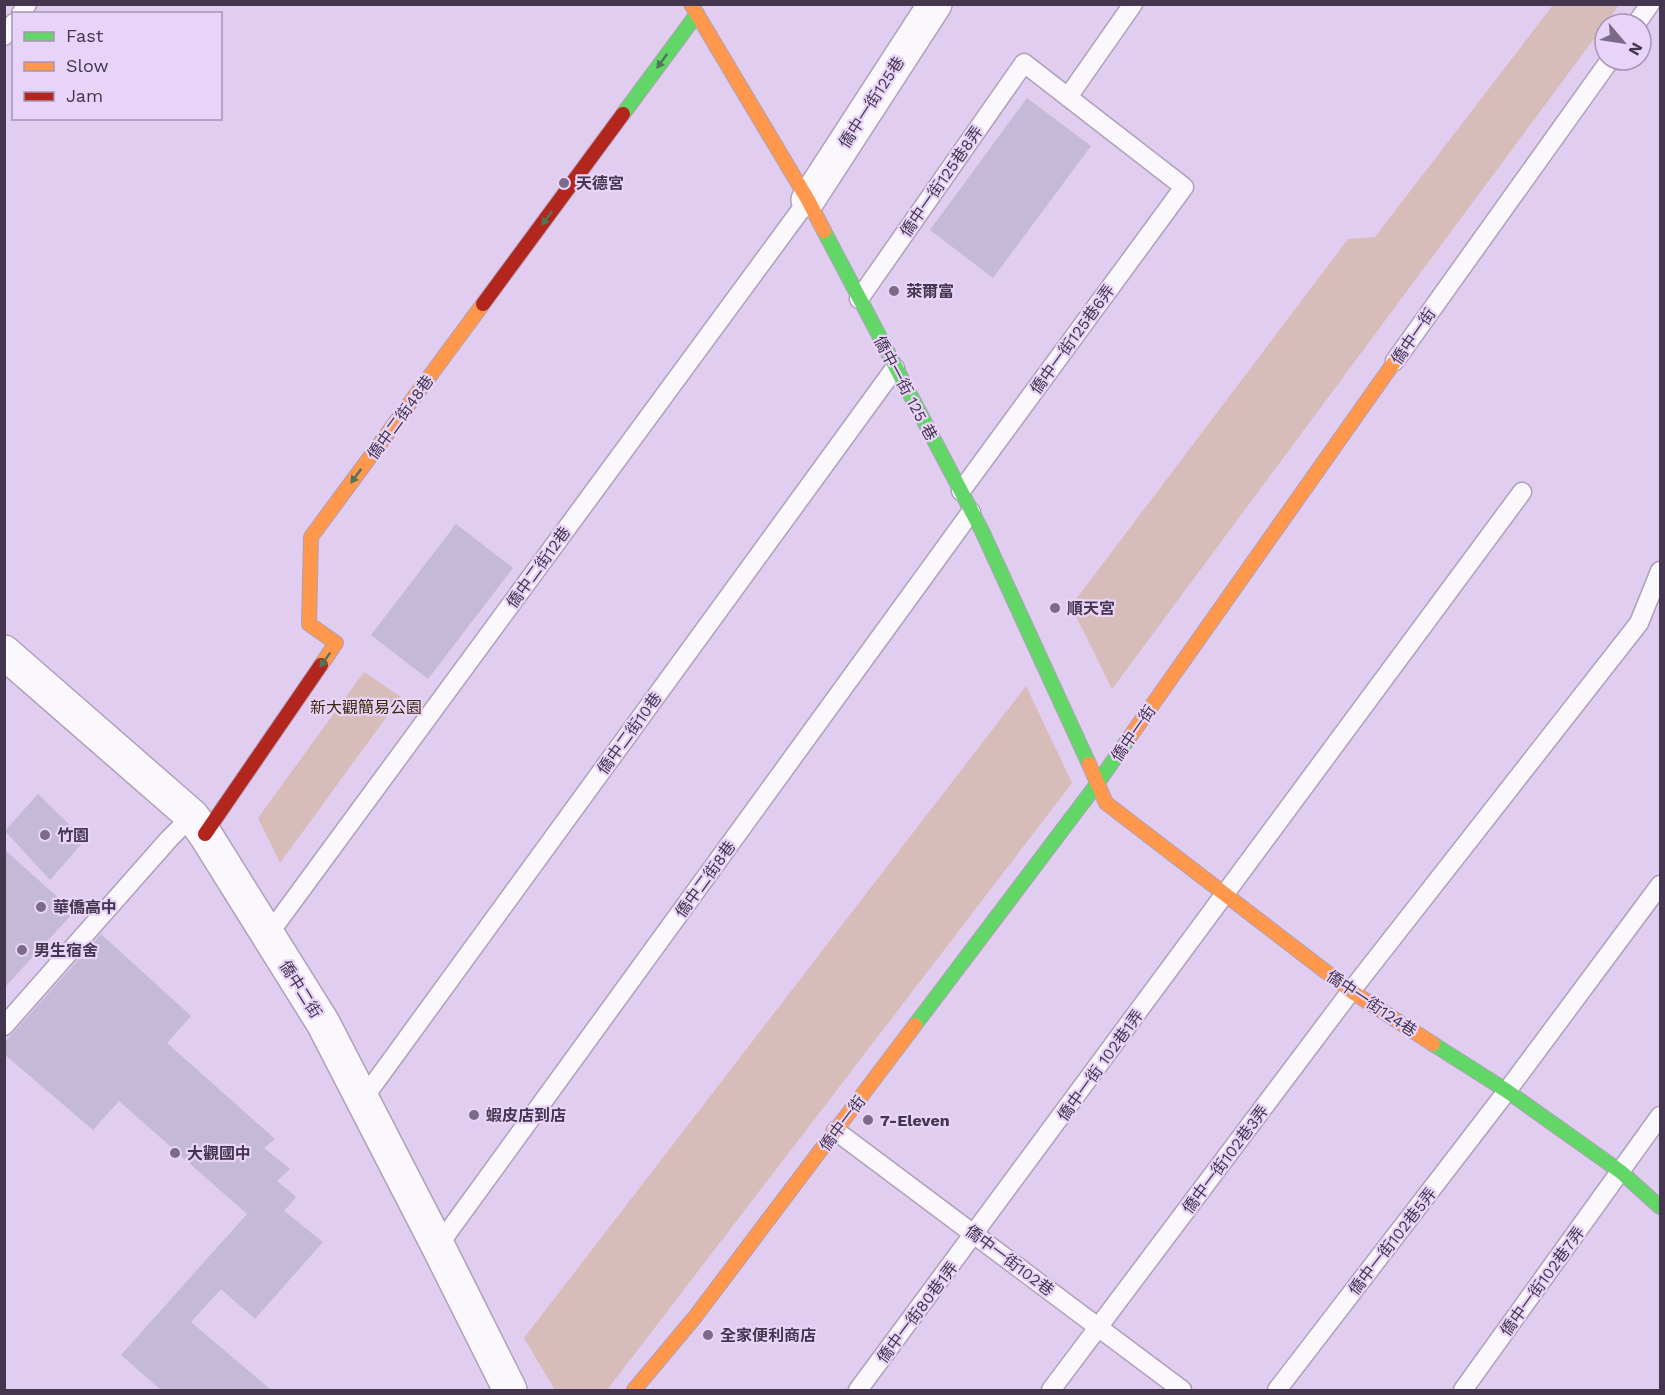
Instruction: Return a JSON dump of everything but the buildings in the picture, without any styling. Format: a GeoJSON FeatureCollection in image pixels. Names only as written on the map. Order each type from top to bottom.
{"type":"FeatureCollection","features":[{"type":"Feature","properties":{"kind":"street","name":"僑中一街125巷"},"geometry":{"type":"LineString","coordinates":[[807,200],[935,4]]}},
{"type":"Feature","properties":{"kind":"street","name":"僑中一街 125 巷"},"geometry":{"type":"LineString","coordinates":[[694,9],[807,200],[961,492],[1049,675],[1097,784]]}},
{"type":"Feature","properties":{"kind":"street","name":"僑中二街48巷"},"geometry":{"type":"LineString","coordinates":[[199,825],[231,795],[336,644],[309,624],[311,537],[694,9]]}},
{"type":"Feature","properties":{"kind":"street","name":"僑中一街"},"geometry":{"type":"LineString","coordinates":[[634,1390],[695,1317],[1097,784],[1395,361]]}},
{"type":"Feature","properties":{"kind":"street","name":"僑中二街"},"geometry":{"type":"LineString","coordinates":[[4,652],[199,825],[323,1023],[510,1390]]}},
{"type":"Feature","properties":{"kind":"street","name":"僑中一街124巷"},"geometry":{"type":"LineString","coordinates":[[1097,784],[1106,803],[1351,991],[1507,1091],[1621,1172],[1660,1207]]}},
{"type":"Feature","properties":{"kind":"lane"},"geometry":{"type":"LineString","coordinates":[[1068,97],[1133,4]]}},
{"type":"Feature","properties":{"kind":"lane","name":"僑中一街125巷8弄"},"geometry":{"type":"LineString","coordinates":[[859,299],[1024,63],[1068,97]]}},
{"type":"Feature","properties":{"kind":"lane","name":"僑中一街"},"geometry":{"type":"LineString","coordinates":[[1395,361],[1601,72]]}},
{"type":"Feature","properties":{"kind":"lane","name":"僑中一街125巷6弄"},"geometry":{"type":"LineString","coordinates":[[961,492],[1184,187],[1068,97]]}},
{"type":"Feature","properties":{"kind":"lane","name":"僑中二街12巷"},"geometry":{"type":"LineString","coordinates":[[268,935],[807,200]]}},
{"type":"Feature","properties":{"kind":"lane","name":"僑中二街10巷"},"geometry":{"type":"LineString","coordinates":[[363,1099],[895,368]]}},
{"type":"Feature","properties":{"kind":"lane","name":"僑中一街 102巷1弄"},"geometry":{"type":"LineString","coordinates":[[975,1234],[1522,492]]}},
{"type":"Feature","properties":{"kind":"lane","name":"僑中二街8巷"},"geometry":{"type":"LineString","coordinates":[[438,1246],[971,512]]}},
{"type":"Feature","properties":{"kind":"lane","name":"僑中一街102巷3弄"},"geometry":{"type":"LineString","coordinates":[[1051,1390],[1351,991],[1639,623],[1660,572]]}},
{"type":"Feature","properties":{"kind":"lane"},"geometry":{"type":"LineString","coordinates":[[4,1026],[169,839],[199,825]]}},
{"type":"Feature","properties":{"kind":"lane","name":"僑中一街102巷5弄"},"geometry":{"type":"LineString","coordinates":[[1277,1390],[1507,1091],[1660,885]]}},
{"type":"Feature","properties":{"kind":"lane","name":"僑中一街102巷7弄"},"geometry":{"type":"LineString","coordinates":[[1463,1390],[1660,1116]]}},
{"type":"Feature","properties":{"kind":"lane","name":"僑中一街102巷"},"geometry":{"type":"LineString","coordinates":[[836,1131],[1182,1390]]}},
{"type":"Feature","properties":{"kind":"lane","name":"僑中一街80巷1弄"},"geometry":{"type":"LineString","coordinates":[[858,1390],[975,1234]]}},
{"type":"Feature","properties":{"kind":"green space"},"geometry":{"type":"Polygon","coordinates":[[[1553,5],[1619,5],[1614,12],[1593,12],[1593,40],[1112,689],[1071,606],[1348,239],[1375,237],[1553,5]]]}},
{"type":"Feature","properties":{"kind":"green space","name":"新大觀簡易公園"},"geometry":{"type":"Polygon","coordinates":[[[364,672],[401,697],[280,863],[258,818],[364,672]]]}},
{"type":"Feature","properties":{"kind":"green space"},"geometry":{"type":"Polygon","coordinates":[[[1026,686],[1072,783],[607,1390],[555,1390],[524,1338],[1026,686]]]}},
{"type":"Feature","properties":{"kind":"traffic: fast"},"geometry":{"type":"LineString","coordinates":[[623,114],[697,14]]}},
{"type":"Feature","properties":{"kind":"traffic: fast"},"geometry":{"type":"LineString","coordinates":[[824,231],[982,531],[1089,764]]}},
{"type":"Feature","properties":{"kind":"traffic: fast"},"geometry":{"type":"LineString","coordinates":[[915,1025],[1097,784],[1129,738]]}},
{"type":"Feature","properties":{"kind":"traffic: fast"},"geometry":{"type":"LineString","coordinates":[[1433,1044],[1507,1091],[1621,1172],[1660,1207]]}},
{"type":"Feature","properties":{"kind":"traffic: slow"},"geometry":{"type":"LineString","coordinates":[[691,4],[808,200],[824,231]]}},
{"type":"Feature","properties":{"kind":"traffic: slow"},"geometry":{"type":"LineString","coordinates":[[321,665],[336,643],[309,624],[311,537],[483,304]]}},
{"type":"Feature","properties":{"kind":"traffic: slow"},"geometry":{"type":"LineString","coordinates":[[1129,738],[1395,361]]}},
{"type":"Feature","properties":{"kind":"traffic: slow"},"geometry":{"type":"LineString","coordinates":[[1089,764],[1106,803],[1351,991],[1433,1044]]}},
{"type":"Feature","properties":{"kind":"traffic: slow"},"geometry":{"type":"LineString","coordinates":[[634,1390],[695,1317],[915,1025]]}},
{"type":"Feature","properties":{"kind":"traffic: jam"},"geometry":{"type":"LineString","coordinates":[[483,304],[623,114]]}},
{"type":"Feature","properties":{"kind":"traffic: jam"},"geometry":{"type":"LineString","coordinates":[[205,834],[321,665]]}},
{"type":"Feature","properties":{"kind":"place","name":"天德宮"},"geometry":{"type":"Point","coordinates":[564,183]}},
{"type":"Feature","properties":{"kind":"place","name":"萊爾富"},"geometry":{"type":"Point","coordinates":[894,291]}},
{"type":"Feature","properties":{"kind":"place","name":"順天宮"},"geometry":{"type":"Point","coordinates":[1055,608]}},
{"type":"Feature","properties":{"kind":"place","name":"竹園"},"geometry":{"type":"Point","coordinates":[45,835]}},
{"type":"Feature","properties":{"kind":"place","name":"華僑高中"},"geometry":{"type":"Point","coordinates":[41,907]}},
{"type":"Feature","properties":{"kind":"place","name":"男生宿舍"},"geometry":{"type":"Point","coordinates":[22,950]}},
{"type":"Feature","properties":{"kind":"place","name":"蝦皮店到店"},"geometry":{"type":"Point","coordinates":[474,1115]}},
{"type":"Feature","properties":{"kind":"place","name":"7-Eleven"},"geometry":{"type":"Point","coordinates":[868,1120]}},
{"type":"Feature","properties":{"kind":"place","name":"大觀國中"},"geometry":{"type":"Point","coordinates":[175,1153]}},
{"type":"Feature","properties":{"kind":"place","name":"全家便利商店"},"geometry":{"type":"Point","coordinates":[708,1335]}}]}
